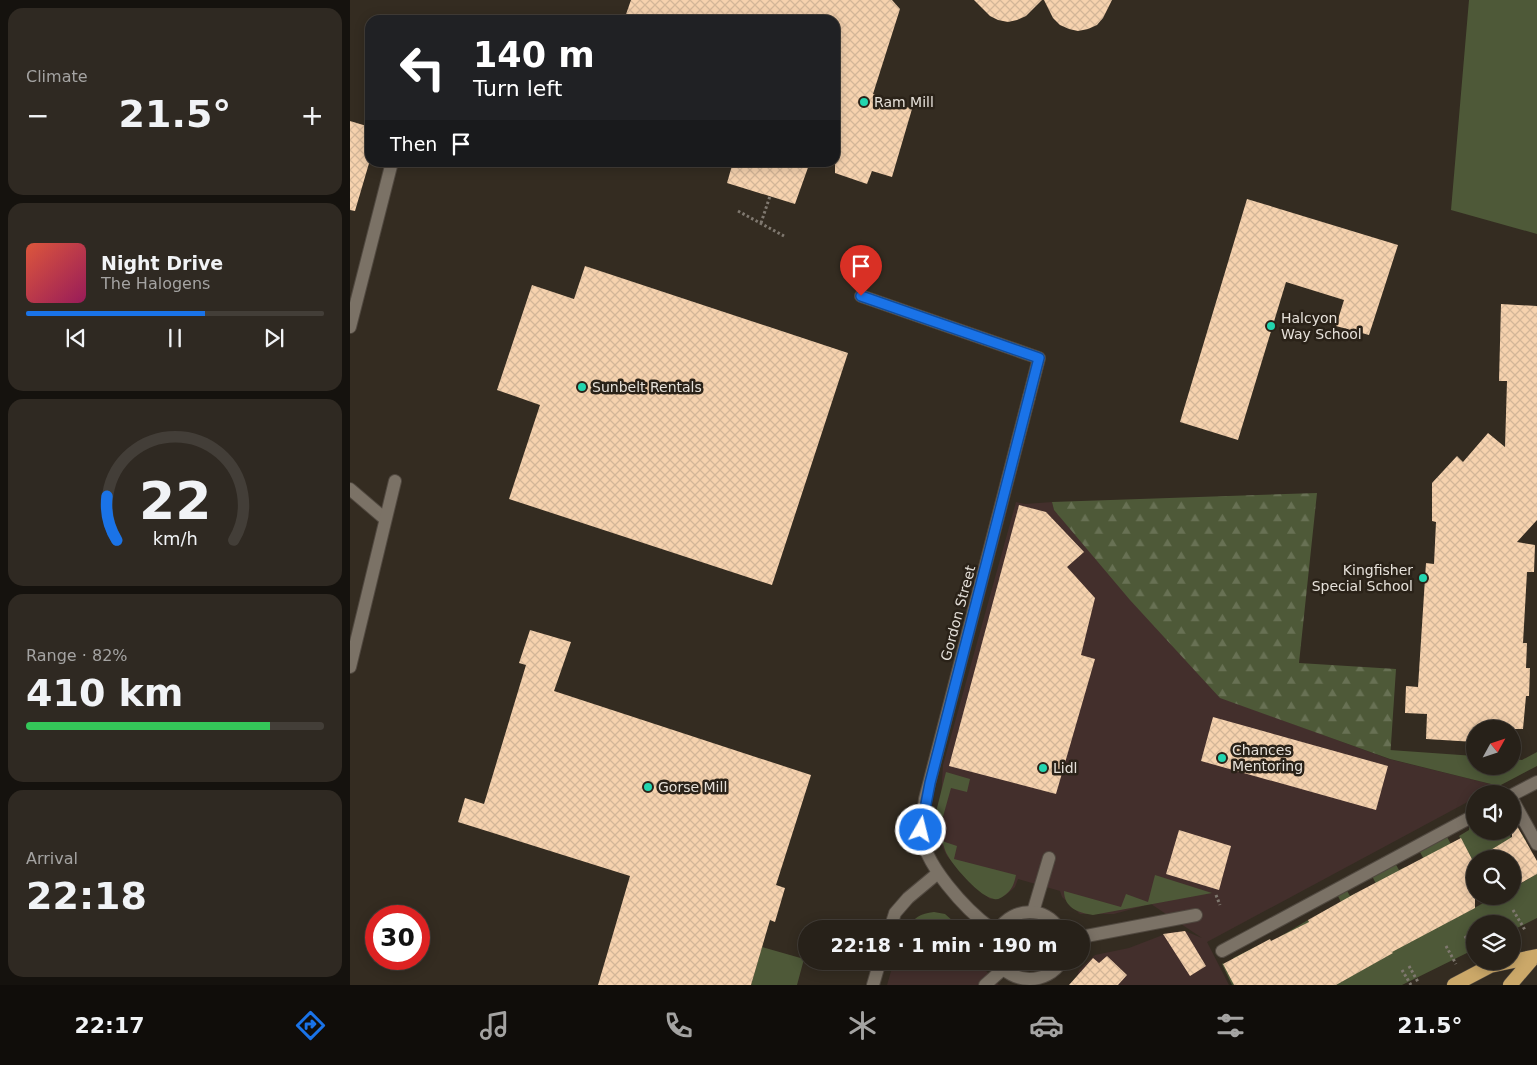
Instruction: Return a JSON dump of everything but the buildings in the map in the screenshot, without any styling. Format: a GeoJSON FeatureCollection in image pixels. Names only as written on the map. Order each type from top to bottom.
{"type":"FeatureCollection","features":[{"type":"Feature","properties":{"kind":"highway"},"geometry":{"type":"LineString","coordinates":[[1454,985],[1490,966],[1536,957]]}},
{"type":"Feature","properties":{"kind":"highway"},"geometry":{"type":"LineString","coordinates":[[1510,985],[1536,957]]}},
{"type":"Feature","properties":{"kind":"street"},"geometry":{"type":"LineString","coordinates":[[350,327],[391,167]]}},
{"type":"Feature","properties":{"kind":"street","name":"Gordon Street"},"geometry":{"type":"LineString","coordinates":[[861,296],[1039,358],[925,799],[921,830],[926,853],[938,874],[981,920]]}},
{"type":"Feature","properties":{"kind":"street"},"geometry":{"type":"LineString","coordinates":[[351,660],[395,481]]}},
{"type":"Feature","properties":{"kind":"street"},"geometry":{"type":"LineString","coordinates":[[350,489],[385,520]]}},
{"type":"Feature","properties":{"kind":"street"},"geometry":{"type":"LineString","coordinates":[[1521,790],[1537,782]]}},
{"type":"Feature","properties":{"kind":"street"},"geometry":{"type":"LineString","coordinates":[[1521,815],[1537,844]]}},
{"type":"Feature","properties":{"kind":"street"},"geometry":{"type":"LineString","coordinates":[[1222,951],[1466,820]]}},
{"type":"Feature","properties":{"kind":"street"},"geometry":{"type":"LineString","coordinates":[[1033,912],[1049,858]]}},
{"type":"Feature","properties":{"kind":"street"},"geometry":{"type":"LineString","coordinates":[[893,920],[895,913],[908,898],[938,874]]}},
{"type":"Feature","properties":{"kind":"street"},"geometry":{"type":"LineString","coordinates":[[1007,920],[1016,914],[1033,912],[1042,914],[1051,920]]}},
{"type":"Feature","properties":{"kind":"street"},"geometry":{"type":"LineString","coordinates":[[1090,935],[1196,915]]}},
{"type":"Feature","properties":{"kind":"street"},"geometry":{"type":"LineString","coordinates":[[872,985],[877,970]]}},
{"type":"Feature","properties":{"kind":"street"},"geometry":{"type":"LineString","coordinates":[[985,985],[996,970]]}},
{"type":"Feature","properties":{"kind":"street"},"geometry":{"type":"LineString","coordinates":[[1003,970],[1019,982],[1042,983],[1057,970]]}},
{"type":"Feature","properties":{"kind":"path"},"geometry":{"type":"LineString","coordinates":[[761,223],[770,196]]}},
{"type":"Feature","properties":{"kind":"path"},"geometry":{"type":"LineString","coordinates":[[738,210],[784,236]]}},
{"type":"Feature","properties":{"kind":"path"},"geometry":{"type":"LineString","coordinates":[[1216,895],[1220,905]]}},
{"type":"Feature","properties":{"kind":"path"},"geometry":{"type":"LineString","coordinates":[[1513,910],[1525,930]]}},
{"type":"Feature","properties":{"kind":"path"},"geometry":{"type":"LineString","coordinates":[[1446,946],[1456,964]]}},
{"type":"Feature","properties":{"kind":"path"},"geometry":{"type":"LineString","coordinates":[[1409,966],[1418,982]]}},
{"type":"Feature","properties":{"kind":"path"},"geometry":{"type":"LineString","coordinates":[[1402,970],[1411,985]]}},
{"type":"Feature","properties":{"kind":"shaded area"},"geometry":{"type":"Polygon","coordinates":[[[1016,502],[1025,504],[1052,502],[1054,510],[1222,698],[1389,759],[1495,785],[1466,785],[1466,803],[1207,942],[1229,985],[1075,985],[1079,970],[1090,970],[1090,960],[1095,955],[1129,948],[1168,933],[1185,931],[1202,938],[1148,902],[1143,906],[1114,914],[1080,914],[1062,897],[1060,891],[1018,879],[1015,887],[1006,895],[990,899],[964,876],[947,856],[940,842],[943,765],[1016,502]]]}},
{"type":"Feature","properties":{"kind":"shaded area"},"geometry":{"type":"Polygon","coordinates":[[[891,970],[985,970],[999,985],[887,985],[891,970]]]}},
{"type":"Feature","properties":{"kind":"green space"},"geometry":{"type":"Polygon","coordinates":[[[1469,0],[1537,0],[1537,234],[1451,210],[1469,0]]]}},
{"type":"Feature","properties":{"kind":"green space"},"geometry":{"type":"Polygon","coordinates":[[[1317,493],[1299,663],[1396,669],[1390,759],[1220,698],[1130,600],[1054,510],[1052,502],[1317,493]]]}},
{"type":"Feature","properties":{"kind":"green space"},"geometry":{"type":"Polygon","coordinates":[[[1390,750],[1466,755],[1466,775],[1520,775],[1501,785],[1495,785],[1390,759],[1390,750]]]}},
{"type":"Feature","properties":{"kind":"green space"},"geometry":{"type":"Polygon","coordinates":[[[1537,752],[1537,766],[1521,774],[1521,760],[1537,752]]]}},
{"type":"Feature","properties":{"kind":"green space"},"geometry":{"type":"Polygon","coordinates":[[[946,772],[970,779],[967,792],[951,788],[939,831],[936,831],[937,808],[946,772]]]}},
{"type":"Feature","properties":{"kind":"green space"},"geometry":{"type":"Polygon","coordinates":[[[1466,832],[1466,840],[1521,840],[1522,834],[1526,841],[1510,850],[1467,850],[1459,836],[1466,832]]]}},
{"type":"Feature","properties":{"kind":"green space"},"geometry":{"type":"Polygon","coordinates":[[[1447,837],[1464,867],[1466,866],[1466,891],[1450,921],[1480,905],[1521,905],[1521,883],[1537,874],[1537,918],[1521,926],[1521,915],[1466,915],[1466,953],[1402,985],[1232,985],[1222,964],[1231,979],[1241,973],[1233,958],[1261,944],[1270,961],[1290,954],[1281,936],[1308,920],[1319,941],[1341,902],[1337,894],[1346,889],[1350,896],[1356,893],[1386,903],[1372,876],[1395,863],[1399,870],[1405,867],[1417,888],[1435,880],[1420,852],[1447,837]],[[1371,915],[1355,974],[1392,953],[1371,915]]]}},
{"type":"Feature","properties":{"kind":"green space"},"geometry":{"type":"Polygon","coordinates":[[[942,841],[957,846],[954,859],[1016,875],[1011,889],[1004,896],[997,899],[982,893],[956,868],[947,854],[942,841]]]}},
{"type":"Feature","properties":{"kind":"green space"},"geometry":{"type":"Polygon","coordinates":[[[1155,875],[1212,893],[1093,915],[1073,909],[1069,906],[1065,897],[1064,891],[1121,907],[1126,894],[1148,902],[1155,875]]]}},
{"type":"Feature","properties":{"kind":"green space"},"geometry":{"type":"Polygon","coordinates":[[[934,912],[945,914],[952,920],[914,920],[925,914],[934,912]]]}},
{"type":"Feature","properties":{"kind":"green space"},"geometry":{"type":"Polygon","coordinates":[[[762,947],[798,957],[798,970],[801,970],[797,985],[751,985],[762,947]]]}},
{"type":"Feature","properties":{"kind":"place","name":"Ram Mill"},"geometry":{"type":"Point","coordinates":[864,102]}},
{"type":"Feature","properties":{"kind":"place","name":"Halcyon Way School"},"geometry":{"type":"Point","coordinates":[1271,326]}},
{"type":"Feature","properties":{"kind":"place","name":"Sunbelt Rentals"},"geometry":{"type":"Point","coordinates":[582,387]}},
{"type":"Feature","properties":{"kind":"place","name":"Kingfisher Special School"},"geometry":{"type":"Point","coordinates":[1423,578]}},
{"type":"Feature","properties":{"kind":"place","name":"Chances Mentoring"},"geometry":{"type":"Point","coordinates":[1222,758]}},
{"type":"Feature","properties":{"kind":"place","name":"Lidl"},"geometry":{"type":"Point","coordinates":[1043,768]}},
{"type":"Feature","properties":{"kind":"place","name":"Gorse Mill"},"geometry":{"type":"Point","coordinates":[648,787]}},
{"type":"Feature","properties":{"kind":"route"},"geometry":{"type":"LineString","coordinates":[[861,296],[1039,358],[1006,493],[925,799],[921,830]]}}]}
